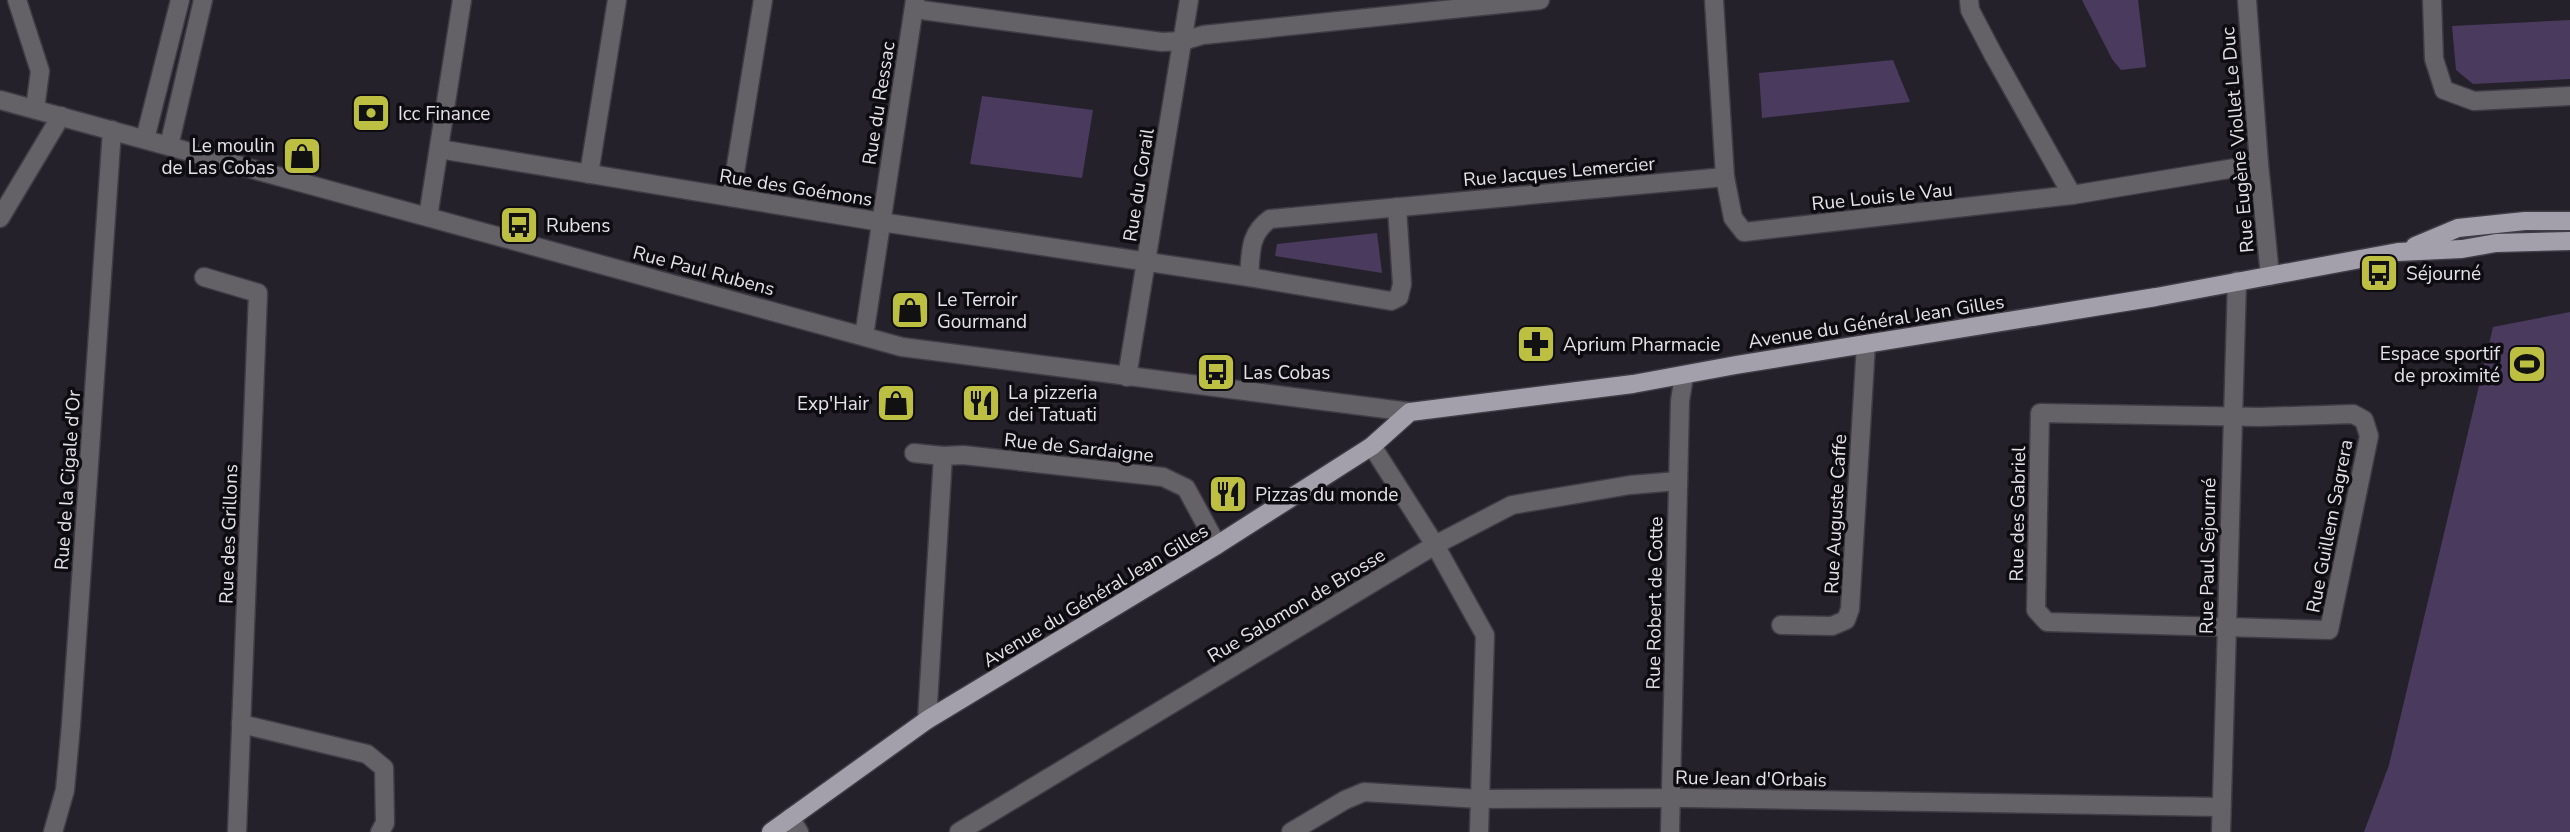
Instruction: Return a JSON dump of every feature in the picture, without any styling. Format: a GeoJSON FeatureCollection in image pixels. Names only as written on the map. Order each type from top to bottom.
{"type":"FeatureCollection","features":[{"type":"Feature","properties":{"kind":"main road","name":"Avenue du Général Jean Gilles"},"geometry":{"type":"LineString","coordinates":[[2398,252],[2458,228],[2525,221],[2570,221]]}},
{"type":"Feature","properties":{"kind":"main road","name":"Avenue du Général Jean Gilles"},"geometry":{"type":"LineString","coordinates":[[771,832],[795,825],[927,720],[1217,545],[1372,446],[1410,412],[1684,376],[1736,365],[2156,297],[2398,252],[2506,242],[2570,241]]}},
{"type":"Feature","properties":{"kind":"street"},"geometry":{"type":"LineString","coordinates":[[17,0],[40,71],[35,109]]}},
{"type":"Feature","properties":{"kind":"street"},"geometry":{"type":"LineString","coordinates":[[145,139],[180,0]]}},
{"type":"Feature","properties":{"kind":"street"},"geometry":{"type":"LineString","coordinates":[[169,146],[203,0]]}},
{"type":"Feature","properties":{"kind":"street"},"geometry":{"type":"LineString","coordinates":[[428,217],[462,0]]}},
{"type":"Feature","properties":{"kind":"street"},"geometry":{"type":"LineString","coordinates":[[589,174],[617,0]]}},
{"type":"Feature","properties":{"kind":"street"},"geometry":{"type":"LineString","coordinates":[[731,197],[763,0]]}},
{"type":"Feature","properties":{"kind":"street","name":"Rue du Corail"},"geometry":{"type":"LineString","coordinates":[[1127,377],[1189,0]]}},
{"type":"Feature","properties":{"kind":"street"},"geometry":{"type":"LineString","coordinates":[[915,4],[1162,42],[1182,41],[1203,34],[1540,0]]}},
{"type":"Feature","properties":{"kind":"street","name":"Rue Louis le Vau"},"geometry":{"type":"LineString","coordinates":[[1714,0],[1725,177],[1733,218],[1744,232],[2072,195],[2259,164]]}},
{"type":"Feature","properties":{"kind":"street"},"geometry":{"type":"LineString","coordinates":[[1969,0],[1970,10],[1993,54],[2072,195]]}},
{"type":"Feature","properties":{"kind":"street","name":"Rue Eugène Viollet Le Duc"},"geometry":{"type":"LineString","coordinates":[[2247,0],[2270,276]]}},
{"type":"Feature","properties":{"kind":"street"},"geometry":{"type":"LineString","coordinates":[[2432,0],[2434,59],[2444,90],[2474,101],[2570,96]]}},
{"type":"Feature","properties":{"kind":"street","name":"Rue du Ressac"},"geometry":{"type":"LineString","coordinates":[[864,336],[915,4]]}},
{"type":"Feature","properties":{"kind":"street","name":"Rue Paul Rubens"},"geometry":{"type":"LineString","coordinates":[[0,100],[902,347],[1410,412]]}},
{"type":"Feature","properties":{"kind":"street"},"geometry":{"type":"LineString","coordinates":[[0,218],[61,116]]}},
{"type":"Feature","properties":{"kind":"street","name":"Rue de la Cigale d'Or"},"geometry":{"type":"LineString","coordinates":[[53,832],[65,790],[71,725],[112,130]]}},
{"type":"Feature","properties":{"kind":"street","name":"Rue des Goémons"},"geometry":{"type":"LineString","coordinates":[[439,149],[881,222],[1391,301],[1399,298],[1402,284],[1397,207]]}},
{"type":"Feature","properties":{"kind":"street","name":"Rue Jacques Lemercier"},"geometry":{"type":"LineString","coordinates":[[1249,277],[1252,243],[1258,228],[1270,219],[1725,177]]}},
{"type":"Feature","properties":{"kind":"street","name":"Rue des Grillons"},"geometry":{"type":"LineString","coordinates":[[204,277],[258,293],[237,832]]}},
{"type":"Feature","properties":{"kind":"street","name":"Rue Paul Sejourné"},"geometry":{"type":"LineString","coordinates":[[2221,832],[2237,281]]}},
{"type":"Feature","properties":{"kind":"street","name":"Rue Auguste Caffe"},"geometry":{"type":"LineString","coordinates":[[1782,625],[1832,626],[1846,620],[1850,609],[1866,344]]}},
{"type":"Feature","properties":{"kind":"street","name":"Rue Robert de Cotte"},"geometry":{"type":"LineString","coordinates":[[1670,832],[1680,401],[1684,376]]}},
{"type":"Feature","properties":{"kind":"street","name":"Rue des Gabriel"},"geometry":{"type":"LineString","coordinates":[[2227,627],[2047,622],[2036,610],[2040,413],[2231,417]]}},
{"type":"Feature","properties":{"kind":"street","name":"Rue Guillem Sagrera"},"geometry":{"type":"LineString","coordinates":[[2227,627],[2329,630],[2369,436],[2364,420],[2353,414],[2231,417]]}},
{"type":"Feature","properties":{"kind":"street"},"geometry":{"type":"LineString","coordinates":[[1372,446],[1435,545],[1485,635],[1479,832]]}},
{"type":"Feature","properties":{"kind":"street","name":"Rue de Sardaigne"},"geometry":{"type":"LineString","coordinates":[[914,453],[963,455],[1163,477],[1186,488],[1217,545]]}},
{"type":"Feature","properties":{"kind":"street"},"geometry":{"type":"LineString","coordinates":[[927,720],[943,456]]}},
{"type":"Feature","properties":{"kind":"street","name":"Rue Salomon de Brosse"},"geometry":{"type":"LineString","coordinates":[[959,832],[1435,545],[1512,505],[1630,485],[1678,481]]}},
{"type":"Feature","properties":{"kind":"street"},"geometry":{"type":"LineString","coordinates":[[241,724],[367,754],[384,768],[385,823],[380,832]]}},
{"type":"Feature","properties":{"kind":"street","name":"Rue Jean d'Orbais"},"geometry":{"type":"LineString","coordinates":[[1291,832],[1345,800],[1364,792],[1480,799],[1671,798],[2221,807]]}},
{"type":"Feature","properties":{"kind":"shaded area"},"geometry":{"type":"Polygon","coordinates":[[[2082,0],[2138,0],[2146,67],[2121,70],[2112,59],[2082,0]]]}},
{"type":"Feature","properties":{"kind":"shaded area"},"geometry":{"type":"Polygon","coordinates":[[[2570,20],[2570,79],[2473,84],[2456,70],[2452,26],[2570,20]]]}},
{"type":"Feature","properties":{"kind":"shaded area"},"geometry":{"type":"Polygon","coordinates":[[[1893,60],[1910,102],[1762,118],[1759,73],[1893,60]]]}},
{"type":"Feature","properties":{"kind":"shaded area"},"geometry":{"type":"Polygon","coordinates":[[[982,96],[1093,110],[1082,178],[970,164],[982,96]]]}},
{"type":"Feature","properties":{"kind":"shaded area"},"geometry":{"type":"Polygon","coordinates":[[[1377,233],[1382,273],[1275,256],[1277,244],[1377,233]]]}},
{"type":"Feature","properties":{"kind":"shaded area"},"geometry":{"type":"Polygon","coordinates":[[[2570,312],[2570,832],[2364,832],[2389,765],[2493,327],[2570,312]]]}},
{"type":"Feature","properties":{"kind":"place","name":"Icc Finance"},"geometry":{"type":"Point","coordinates":[371,113]}},
{"type":"Feature","properties":{"kind":"place","name":"Le moulin de Las Cobas"},"geometry":{"type":"Point","coordinates":[302,156]}},
{"type":"Feature","properties":{"kind":"place","name":"Rubens"},"geometry":{"type":"Point","coordinates":[519,225]}},
{"type":"Feature","properties":{"kind":"place","name":"Séjourné"},"geometry":{"type":"Point","coordinates":[2379,273]}},
{"type":"Feature","properties":{"kind":"place","name":"Le Terroir Gourmand"},"geometry":{"type":"Point","coordinates":[910,310]}},
{"type":"Feature","properties":{"kind":"place","name":"Aprium Pharmacie"},"geometry":{"type":"Point","coordinates":[1536,344]}},
{"type":"Feature","properties":{"kind":"place","name":"Espace sportif de proximité"},"geometry":{"type":"Point","coordinates":[2527,364]}},
{"type":"Feature","properties":{"kind":"place","name":"Las Cobas"},"geometry":{"type":"Point","coordinates":[1216,372]}},
{"type":"Feature","properties":{"kind":"place","name":"Exp'Hair"},"geometry":{"type":"Point","coordinates":[896,403]}},
{"type":"Feature","properties":{"kind":"place","name":"La pizzeria dei Tatuati"},"geometry":{"type":"Point","coordinates":[981,403]}},
{"type":"Feature","properties":{"kind":"place","name":"Pizzas du monde"},"geometry":{"type":"Point","coordinates":[1228,494]}}]}
